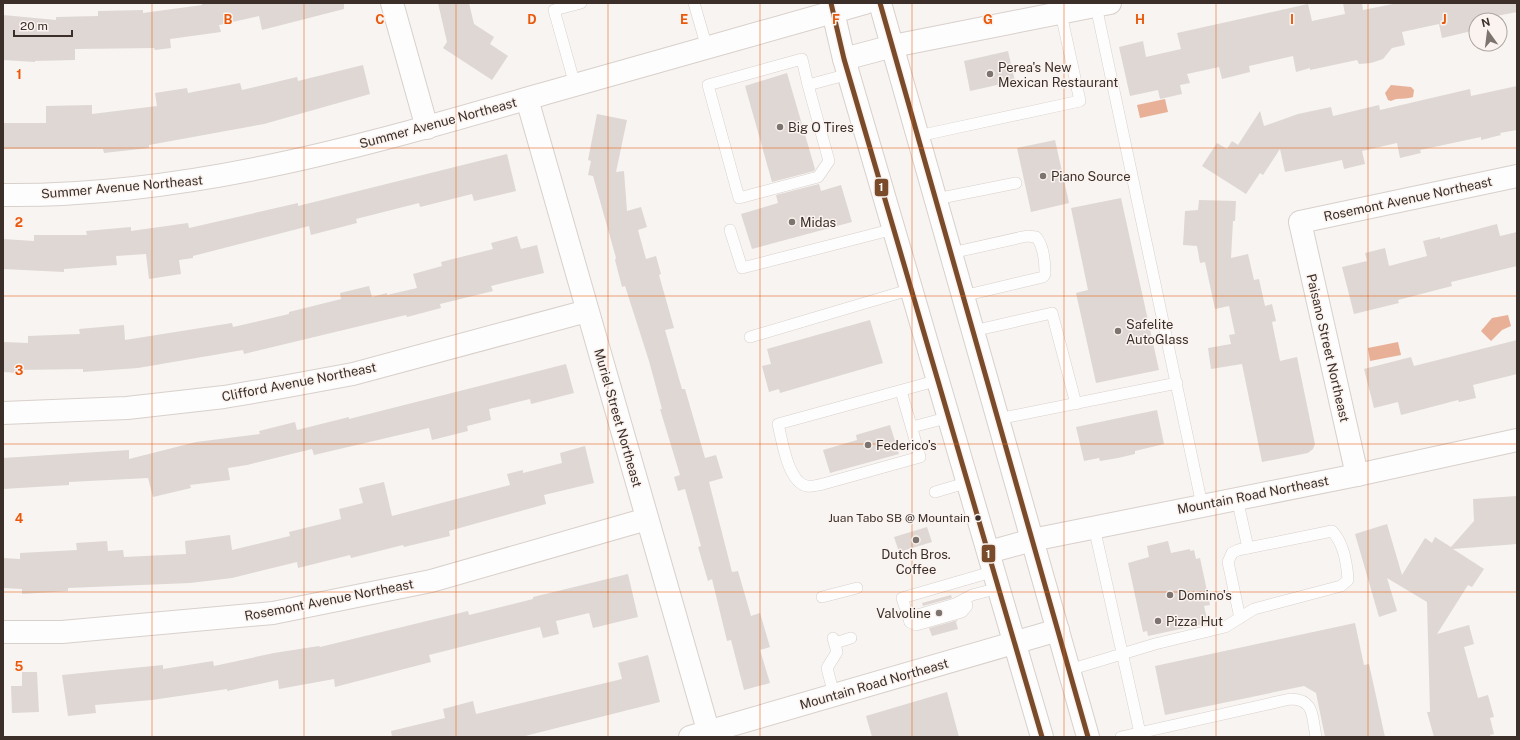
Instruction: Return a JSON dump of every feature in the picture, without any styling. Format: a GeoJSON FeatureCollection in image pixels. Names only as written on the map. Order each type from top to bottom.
{"type":"FeatureCollection","features":[{"type":"Feature","properties":{"kind":"street"},"geometry":{"type":"LineString","coordinates":[[392,3],[427,128]]}},
{"type":"Feature","properties":{"kind":"street","name":"Summer Avenue Northeast"},"geometry":{"type":"LineString","coordinates":[[3,195],[88,192],[158,186],[224,176],[284,164],[427,128],[707,48],[832,8],[865,3]]}},
{"type":"Feature","properties":{"kind":"street"},"geometry":{"type":"LineString","coordinates":[[880,3],[1088,737]]}},
{"type":"Feature","properties":{"kind":"street"},"geometry":{"type":"LineString","coordinates":[[846,67],[892,46],[1060,7],[1103,4]]}},
{"type":"Feature","properties":{"kind":"street"},"geometry":{"type":"LineString","coordinates":[[832,8],[846,67],[950,417],[1042,737]]}},
{"type":"Feature","properties":{"kind":"street","name":"Muriel Street Northeast"},"geometry":{"type":"LineString","coordinates":[[528,99],[647,519],[703,735]]}},
{"type":"Feature","properties":{"kind":"street","name":"Rosemont Avenue Northeast"},"geometry":{"type":"LineString","coordinates":[[1300,222],[1517,176]]}},
{"type":"Feature","properties":{"kind":"street","name":"Paisano Street Northeast"},"geometry":{"type":"LineString","coordinates":[[1300,222],[1357,474]]}},
{"type":"Feature","properties":{"kind":"street","name":"Clifford Avenue Northeast"},"geometry":{"type":"LineString","coordinates":[[3,413],[127,408],[224,397],[288,386],[353,374],[587,311]]}},
{"type":"Feature","properties":{"kind":"street","name":"Mountain Road Northeast"},"geometry":{"type":"LineString","coordinates":[[994,570],[1032,540],[1517,440]]}},
{"type":"Feature","properties":{"kind":"street","name":"Rosemont Avenue Northeast"},"geometry":{"type":"LineString","coordinates":[[3,632],[62,632],[273,613],[431,581],[647,519]]}},
{"type":"Feature","properties":{"kind":"street","name":"Mountain Road Northeast"},"geometry":{"type":"LineString","coordinates":[[703,735],[834,695],[1058,630]]}},
{"type":"Feature","properties":{"kind":"lane"},"geometry":{"type":"LineString","coordinates":[[575,85],[554,10],[581,3]]}},
{"type":"Feature","properties":{"kind":"lane"},"geometry":{"type":"LineString","coordinates":[[694,3],[707,48]]}},
{"type":"Feature","properties":{"kind":"lane"},"geometry":{"type":"LineString","coordinates":[[1103,4],[1202,505]]}},
{"type":"Feature","properties":{"kind":"lane"},"geometry":{"type":"LineString","coordinates":[[918,136],[1080,101],[1060,7]]}},
{"type":"Feature","properties":{"kind":"lane"},"geometry":{"type":"LineString","coordinates":[[802,59],[808,85],[829,161],[818,177],[739,198],[708,85],[802,59]]}},
{"type":"Feature","properties":{"kind":"lane"},"geometry":{"type":"LineString","coordinates":[[808,85],[846,67]]}},
{"type":"Feature","properties":{"kind":"lane"},"geometry":{"type":"LineString","coordinates":[[936,199],[1016,182]]}},
{"type":"Feature","properties":{"kind":"lane"},"geometry":{"type":"LineString","coordinates":[[730,230],[742,268],[894,229]]}},
{"type":"Feature","properties":{"kind":"lane"},"geometry":{"type":"LineString","coordinates":[[951,253],[1027,236],[1036,237],[1040,242],[1045,274],[1042,277],[963,296]]}},
{"type":"Feature","properties":{"kind":"lane"},"geometry":{"type":"LineString","coordinates":[[750,337],[912,289]]}},
{"type":"Feature","properties":{"kind":"lane"},"geometry":{"type":"LineString","coordinates":[[973,331],[1052,313],[1076,404]]}},
{"type":"Feature","properties":{"kind":"lane"},"geometry":{"type":"LineString","coordinates":[[901,391],[920,457],[823,484],[807,486],[796,481],[790,468],[778,424],[939,380]]}},
{"type":"Feature","properties":{"kind":"lane"},"geometry":{"type":"LineString","coordinates":[[998,419],[1177,383]]}},
{"type":"Feature","properties":{"kind":"lane"},"geometry":{"type":"LineString","coordinates":[[912,427],[950,417]]}},
{"type":"Feature","properties":{"kind":"lane"},"geometry":{"type":"LineString","coordinates":[[935,492],[969,482]]}},
{"type":"Feature","properties":{"kind":"lane"},"geometry":{"type":"LineString","coordinates":[[1237,498],[1248,548]]}},
{"type":"Feature","properties":{"kind":"lane"},"geometry":{"type":"LineString","coordinates":[[1094,527],[1122,655],[1147,733]]}},
{"type":"Feature","properties":{"kind":"lane"},"geometry":{"type":"LineString","coordinates":[[1069,670],[1155,644],[1224,627],[1240,618],[1254,609],[1341,586],[1348,580],[1338,538],[1332,531],[1248,548],[1232,553],[1228,562],[1240,618]]}},
{"type":"Feature","properties":{"kind":"lane"},"geometry":{"type":"LineString","coordinates":[[994,570],[972,595],[965,600],[914,616],[910,622],[902,598],[994,570]]}},
{"type":"Feature","properties":{"kind":"lane"},"geometry":{"type":"LineString","coordinates":[[822,597],[857,588]]}},
{"type":"Feature","properties":{"kind":"lane"},"geometry":{"type":"LineString","coordinates":[[834,695],[827,668],[837,652],[834,640],[851,638]]}},
{"type":"Feature","properties":{"kind":"lane"},"geometry":{"type":"LineString","coordinates":[[1121,737],[1147,733],[1290,699],[1300,699],[1306,702],[1310,708],[1316,737]]}},
{"type":"Feature","properties":{"kind":"shaded area"},"geometry":{"type":"Polygon","coordinates":[[[1391,85],[1411,87],[1414,90],[1413,97],[1391,101],[1388,100],[1385,93],[1391,85]]]}},
{"type":"Feature","properties":{"kind":"shaded area"},"geometry":{"type":"Polygon","coordinates":[[[1165,99],[1168,112],[1140,118],[1137,105],[1165,99]]]}},
{"type":"Feature","properties":{"kind":"shaded area"},"geometry":{"type":"Polygon","coordinates":[[[1508,315],[1511,326],[1502,330],[1491,341],[1481,331],[1492,318],[1508,315]]]}},
{"type":"Feature","properties":{"kind":"shaded area"},"geometry":{"type":"Polygon","coordinates":[[[1398,342],[1401,355],[1370,361],[1368,348],[1398,342]]]}},
{"type":"Feature","properties":{"kind":"building"},"geometry":{"type":"Polygon","coordinates":[[[201,3],[344,3],[344,9],[262,30],[259,16],[219,25],[221,32],[170,39],[171,48],[155,50],[154,48],[75,49],[75,60],[35,62],[3,60],[3,15],[56,20],[56,17],[98,16],[98,11],[143,10],[143,13],[202,5],[201,3]]]}},
{"type":"Feature","properties":{"kind":"building"},"geometry":{"type":"Polygon","coordinates":[[[438,3],[469,3],[474,24],[494,37],[490,44],[508,56],[492,80],[443,48],[447,42],[438,3]]]}},
{"type":"Feature","properties":{"kind":"building"},"geometry":{"type":"Polygon","coordinates":[[[1343,3],[1362,3],[1363,10],[1398,3],[1517,3],[1517,12],[1508,14],[1508,12],[1468,12],[1468,32],[1442,38],[1439,24],[1402,32],[1405,45],[1392,48],[1383,59],[1371,63],[1359,64],[1357,60],[1310,70],[1310,68],[1296,72],[1293,56],[1249,66],[1250,72],[1222,79],[1219,67],[1187,74],[1190,83],[1180,85],[1182,94],[1160,99],[1158,90],[1130,96],[1119,47],[1143,41],[1146,57],[1181,49],[1177,33],[1308,4],[1312,21],[1345,14],[1343,3]]]}},
{"type":"Feature","properties":{"kind":"building","name":"Perea's New Mexican Restaurant"},"geometry":{"type":"Polygon","coordinates":[[[1008,51],[1015,81],[970,91],[964,61],[1008,51]]]}},
{"type":"Feature","properties":{"kind":"building"},"geometry":{"type":"Polygon","coordinates":[[[363,65],[370,94],[264,124],[149,145],[149,148],[104,153],[103,149],[3,149],[3,123],[46,123],[46,106],[92,105],[92,114],[157,106],[155,93],[187,88],[188,93],[240,83],[242,90],[297,77],[298,81],[363,65]]]}},
{"type":"Feature","properties":{"kind":"building","name":"Big O Tires"},"geometry":{"type":"Polygon","coordinates":[[[787,73],[815,169],[814,171],[772,182],[745,86],[787,73]]]}},
{"type":"Feature","properties":{"kind":"building"},"geometry":{"type":"Polygon","coordinates":[[[1517,86],[1517,130],[1500,133],[1501,135],[1481,140],[1481,137],[1420,150],[1421,153],[1400,158],[1397,143],[1362,151],[1365,164],[1344,169],[1342,160],[1285,172],[1280,149],[1263,175],[1260,173],[1246,194],[1202,166],[1217,143],[1227,149],[1232,141],[1238,145],[1260,111],[1264,126],[1298,114],[1331,107],[1333,116],[1379,105],[1380,110],[1470,89],[1471,96],[1517,86]]]}},
{"type":"Feature","properties":{"kind":"building"},"geometry":{"type":"Polygon","coordinates":[[[597,114],[627,120],[616,172],[624,171],[627,211],[641,207],[647,227],[638,230],[646,259],[656,256],[661,274],[659,275],[674,328],[665,330],[682,389],[685,389],[705,458],[716,455],[723,478],[709,482],[732,572],[738,571],[751,616],[760,613],[770,647],[760,650],[770,683],[744,690],[731,640],[727,641],[712,579],[708,581],[698,547],[701,546],[685,489],[678,491],[674,477],[680,475],[660,409],[662,409],[649,361],[625,286],[622,287],[615,260],[616,258],[593,176],[588,175],[591,161],[588,160],[597,114]]]}},
{"type":"Feature","properties":{"kind":"building","name":"Piano Source"},"geometry":{"type":"Polygon","coordinates":[[[1055,140],[1069,203],[1031,212],[1017,148],[1055,140]]]}},
{"type":"Feature","properties":{"kind":"building"},"geometry":{"type":"Polygon","coordinates":[[[507,154],[516,191],[474,201],[472,194],[420,207],[419,203],[356,219],[357,223],[311,235],[309,226],[193,256],[193,258],[179,260],[181,274],[149,279],[146,254],[116,256],[117,265],[64,269],[64,272],[3,269],[3,239],[34,241],[34,235],[87,235],[86,231],[131,227],[131,231],[188,223],[189,228],[298,203],[298,206],[507,154]]]}},
{"type":"Feature","properties":{"kind":"building"},"geometry":{"type":"Polygon","coordinates":[[[819,184],[821,191],[841,185],[852,222],[752,249],[741,214],[778,203],[776,195],[819,184]]]}},
{"type":"Feature","properties":{"kind":"building"},"geometry":{"type":"Polygon","coordinates":[[[1121,198],[1159,370],[1096,383],[1076,293],[1088,290],[1071,208],[1121,198]]]}},
{"type":"Feature","properties":{"kind":"building"},"geometry":{"type":"Polygon","coordinates":[[[1199,200],[1236,201],[1235,221],[1233,221],[1231,258],[1248,254],[1254,280],[1259,279],[1265,306],[1272,304],[1276,321],[1272,322],[1280,361],[1297,357],[1315,444],[1313,449],[1308,453],[1262,462],[1242,364],[1211,369],[1208,348],[1231,344],[1229,335],[1235,334],[1229,306],[1215,309],[1205,262],[1200,263],[1197,246],[1183,245],[1185,211],[1198,210],[1199,200]]]}},
{"type":"Feature","properties":{"kind":"building"},"geometry":{"type":"Polygon","coordinates":[[[1497,224],[1500,236],[1517,232],[1517,266],[1451,282],[1452,286],[1398,300],[1399,303],[1354,314],[1342,267],[1367,261],[1365,253],[1385,248],[1389,266],[1427,256],[1423,241],[1440,237],[1440,239],[1497,224]]]}},
{"type":"Feature","properties":{"kind":"building"},"geometry":{"type":"Polygon","coordinates":[[[517,236],[521,249],[537,245],[544,273],[491,286],[493,291],[440,304],[441,308],[407,317],[406,315],[244,354],[243,350],[138,368],[83,372],[83,369],[18,370],[18,373],[3,372],[3,342],[28,343],[28,336],[80,334],[79,329],[124,325],[125,340],[232,323],[233,327],[289,314],[289,312],[341,299],[340,293],[369,286],[372,297],[417,288],[413,274],[442,266],[441,262],[493,249],[491,243],[517,236]]]}},
{"type":"Feature","properties":{"kind":"building"},"geometry":{"type":"Polygon","coordinates":[[[870,320],[883,363],[780,393],[779,389],[769,392],[762,366],[771,364],[767,349],[870,320]]]}},
{"type":"Feature","properties":{"kind":"building"},"geometry":{"type":"Polygon","coordinates":[[[1517,340],[1517,374],[1473,385],[1476,398],[1459,402],[1458,400],[1401,415],[1398,402],[1374,408],[1364,369],[1411,357],[1414,366],[1517,340]]]}},
{"type":"Feature","properties":{"kind":"building"},"geometry":{"type":"Polygon","coordinates":[[[566,364],[574,393],[531,404],[530,399],[489,409],[491,420],[467,426],[468,431],[432,440],[429,428],[314,455],[312,449],[247,465],[228,468],[230,480],[190,485],[191,488],[153,497],[148,478],[69,482],[69,485],[3,489],[3,458],[129,450],[129,459],[196,442],[260,434],[259,431],[295,422],[297,430],[349,417],[349,419],[566,364]]]}},
{"type":"Feature","properties":{"kind":"building"},"geometry":{"type":"Polygon","coordinates":[[[1157,410],[1164,444],[1135,451],[1135,454],[1118,458],[1100,461],[1099,458],[1084,461],[1076,427],[1157,410]]]}},
{"type":"Feature","properties":{"kind":"building","name":"Federico's"},"geometry":{"type":"Polygon","coordinates":[[[890,425],[899,454],[830,473],[823,450],[857,440],[856,435],[890,425]]]}},
{"type":"Feature","properties":{"kind":"building"},"geometry":{"type":"Polygon","coordinates":[[[585,446],[594,483],[544,495],[546,504],[449,531],[450,536],[404,547],[403,545],[351,558],[350,555],[298,568],[297,562],[232,578],[190,583],[68,588],[68,591],[22,594],[22,589],[3,588],[3,558],[20,559],[20,553],[77,550],[76,543],[107,541],[108,551],[123,550],[124,557],[186,554],[185,541],[230,535],[232,550],[290,536],[289,532],[341,519],[339,509],[363,503],[359,488],[384,482],[392,516],[510,485],[507,474],[523,470],[523,473],[562,463],[560,453],[585,446]]]}},
{"type":"Feature","properties":{"kind":"building"},"geometry":{"type":"Polygon","coordinates":[[[1517,496],[1517,544],[1453,549],[1484,569],[1472,587],[1468,585],[1437,634],[1469,625],[1474,644],[1464,647],[1478,698],[1488,695],[1494,717],[1490,718],[1494,734],[1490,735],[1491,737],[1434,737],[1427,712],[1430,712],[1427,602],[1387,578],[1397,611],[1379,617],[1355,534],[1387,524],[1402,575],[1425,538],[1432,543],[1435,537],[1451,547],[1474,521],[1473,499],[1517,496]]]}},
{"type":"Feature","properties":{"kind":"building"},"geometry":{"type":"Polygon","coordinates":[[[927,527],[932,542],[899,552],[894,537],[927,527]]]}},
{"type":"Feature","properties":{"kind":"building"},"geometry":{"type":"Polygon","coordinates":[[[1168,541],[1171,553],[1190,549],[1190,551],[1194,550],[1196,559],[1200,558],[1210,605],[1204,606],[1208,623],[1148,636],[1147,631],[1143,632],[1128,563],[1149,557],[1147,546],[1168,541]]]}},
{"type":"Feature","properties":{"kind":"building"},"geometry":{"type":"Polygon","coordinates":[[[628,574],[638,617],[593,628],[589,613],[556,621],[559,634],[543,638],[540,627],[429,655],[431,662],[335,687],[334,679],[279,689],[278,680],[227,691],[227,689],[152,700],[95,705],[96,713],[68,716],[62,675],[163,665],[163,669],[213,661],[214,666],[274,653],[320,647],[468,611],[469,615],[533,599],[533,597],[628,574]]]}},
{"type":"Feature","properties":{"kind":"building"},"geometry":{"type":"Polygon","coordinates":[[[951,595],[952,598],[923,606],[922,603],[951,595]]]}},
{"type":"Feature","properties":{"kind":"building"},"geometry":{"type":"Polygon","coordinates":[[[958,620],[956,622],[958,629],[932,636],[929,628],[958,620]]]}},
{"type":"Feature","properties":{"kind":"building"},"geometry":{"type":"Polygon","coordinates":[[[1355,623],[1364,665],[1369,664],[1385,737],[1325,737],[1316,693],[1304,686],[1165,715],[1155,666],[1355,623]]]}},
{"type":"Feature","properties":{"kind":"building"},"geometry":{"type":"Polygon","coordinates":[[[648,655],[660,702],[521,737],[392,737],[391,731],[445,718],[443,709],[473,701],[476,714],[622,679],[618,663],[648,655]]]}},
{"type":"Feature","properties":{"kind":"building"},"geometry":{"type":"Polygon","coordinates":[[[22,672],[37,672],[39,712],[12,713],[11,686],[22,686],[22,672]]]}},
{"type":"Feature","properties":{"kind":"building"},"geometry":{"type":"Polygon","coordinates":[[[947,692],[959,737],[872,737],[866,716],[947,692]]]}},
{"type":"Feature","properties":{"kind":"transit line","name":"1"},"geometry":{"type":"LineString","coordinates":[[831,3],[844,59],[1042,737]]}},
{"type":"Feature","properties":{"kind":"transit line","name":"1"},"geometry":{"type":"LineString","coordinates":[[880,3],[1088,737]]}},
{"type":"Feature","properties":{"kind":"place","name":"Perea's New Mexican Restaurant"},"geometry":{"type":"Point","coordinates":[990,74]}},
{"type":"Feature","properties":{"kind":"place","name":"Big O Tires"},"geometry":{"type":"Point","coordinates":[780,127]}},
{"type":"Feature","properties":{"kind":"place","name":"Piano Source"},"geometry":{"type":"Point","coordinates":[1043,176]}},
{"type":"Feature","properties":{"kind":"place","name":"Midas"},"geometry":{"type":"Point","coordinates":[792,222]}},
{"type":"Feature","properties":{"kind":"place","name":"Safelite AutoGlass"},"geometry":{"type":"Point","coordinates":[1118,331]}},
{"type":"Feature","properties":{"kind":"place","name":"Federico's"},"geometry":{"type":"Point","coordinates":[868,445]}},
{"type":"Feature","properties":{"kind":"place","name":"Juan Tabo SB @ Mountain"},"geometry":{"type":"Point","coordinates":[978,518]}},
{"type":"Feature","properties":{"kind":"place","name":"Dutch Bros. Coffee"},"geometry":{"type":"Point","coordinates":[916,540]}},
{"type":"Feature","properties":{"kind":"place","name":"Domino's"},"geometry":{"type":"Point","coordinates":[1170,595]}},
{"type":"Feature","properties":{"kind":"place","name":"Valvoline"},"geometry":{"type":"Point","coordinates":[939,613]}},
{"type":"Feature","properties":{"kind":"place","name":"Pizza Hut"},"geometry":{"type":"Point","coordinates":[1158,621]}}]}
